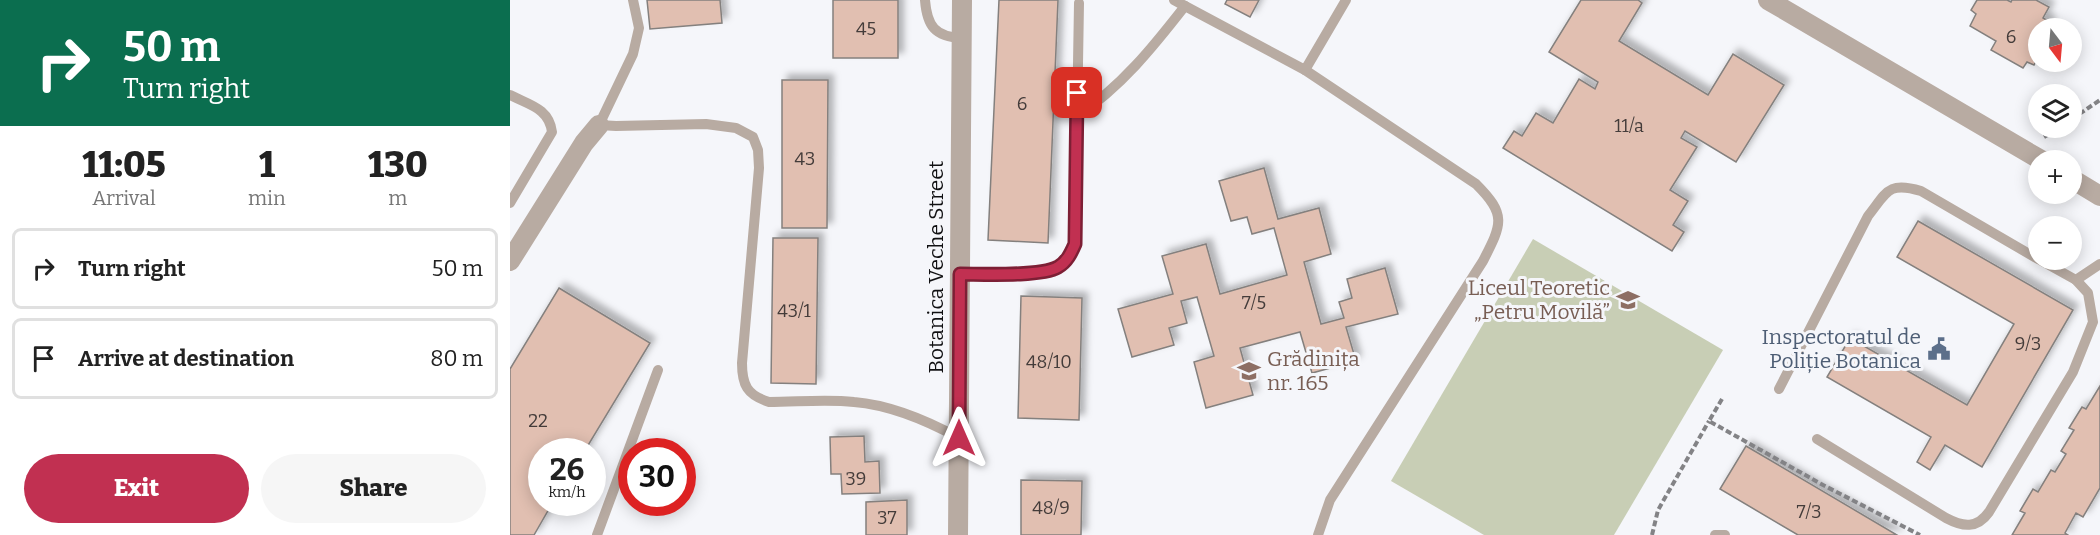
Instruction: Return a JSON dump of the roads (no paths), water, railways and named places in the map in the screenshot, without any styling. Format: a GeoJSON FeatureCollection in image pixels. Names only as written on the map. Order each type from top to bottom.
{"type":"FeatureCollection","features":[{"type":"Feature","properties":{"kind":"street","name":"Botanica Veche Street"},"geometry":{"type":"LineString","coordinates":[[958,535],[962,0]]}},
{"type":"Feature","properties":{"kind":"street"},"geometry":{"type":"LineString","coordinates":[[1768,0],[2028,152]]}},
{"type":"Feature","properties":{"kind":"street"},"geometry":{"type":"LineString","coordinates":[[510,261],[584,143],[599,125]]}},
{"type":"Feature","properties":{"kind":"street"},"geometry":{"type":"LineString","coordinates":[[2082,185],[2100,196]]}},
{"type":"Feature","properties":{"kind":"lane"},"geometry":{"type":"LineString","coordinates":[[633,0],[639,28],[633,54],[599,125],[706,124],[736,128],[753,137],[759,150],[742,363],[742,378],[748,390],[758,398],[770,402],[872,404],[927,420],[959,438]]}},
{"type":"Feature","properties":{"kind":"lane"},"geometry":{"type":"LineString","coordinates":[[925,0],[926,16],[934,28],[950,37],[962,38]]}},
{"type":"Feature","properties":{"kind":"lane"},"geometry":{"type":"LineString","coordinates":[[1174,0],[1305,70],[1476,184],[1492,199],[1499,213],[1498,228],[1483,261],[1330,500],[1318,535]]}},
{"type":"Feature","properties":{"kind":"lane"},"geometry":{"type":"LineString","coordinates":[[1305,70],[1346,0]]}},
{"type":"Feature","properties":{"kind":"lane"},"geometry":{"type":"LineString","coordinates":[[960,274],[1037,272],[1055,269],[1063,264],[1071,254],[1075,244],[1079,3]]}},
{"type":"Feature","properties":{"kind":"lane"},"geometry":{"type":"LineString","coordinates":[[1077,116],[1096,104],[1146,56],[1185,6]]}},
{"type":"Feature","properties":{"kind":"lane"},"geometry":{"type":"LineString","coordinates":[[510,95],[545,113],[551,123],[552,132],[510,203]]}},
{"type":"Feature","properties":{"kind":"lane"},"geometry":{"type":"LineString","coordinates":[[1779,389],[1868,216],[1887,191],[1903,185],[1921,191],[2028,253]]}},
{"type":"Feature","properties":{"kind":"lane"},"geometry":{"type":"LineString","coordinates":[[2076,280],[2100,264]]}},
{"type":"Feature","properties":{"kind":"lane"},"geometry":{"type":"LineString","coordinates":[[1817,439],[1946,518],[1967,526],[1977,524],[1989,512],[2073,372],[2093,322],[2088,293],[2076,280],[2058,270]]}},
{"type":"Feature","properties":{"kind":"lane"},"geometry":{"type":"LineString","coordinates":[[597,535],[658,370]]}},
{"type":"Feature","properties":{"kind":"lane"},"geometry":{"type":"LineString","coordinates":[[1715,535],[1725,535]]}},
{"type":"Feature","properties":{"kind":"place","name":"Liceul Teoretic „Petru Movilă”"},"geometry":{"type":"Point","coordinates":[1628,300]}},
{"type":"Feature","properties":{"kind":"place","name":"Inspectoratul de Poliție Botanica"},"geometry":{"type":"Point","coordinates":[1939,349]}},
{"type":"Feature","properties":{"kind":"place","name":"Grădinița nr. 165"},"geometry":{"type":"Point","coordinates":[1249,371]}}]}
